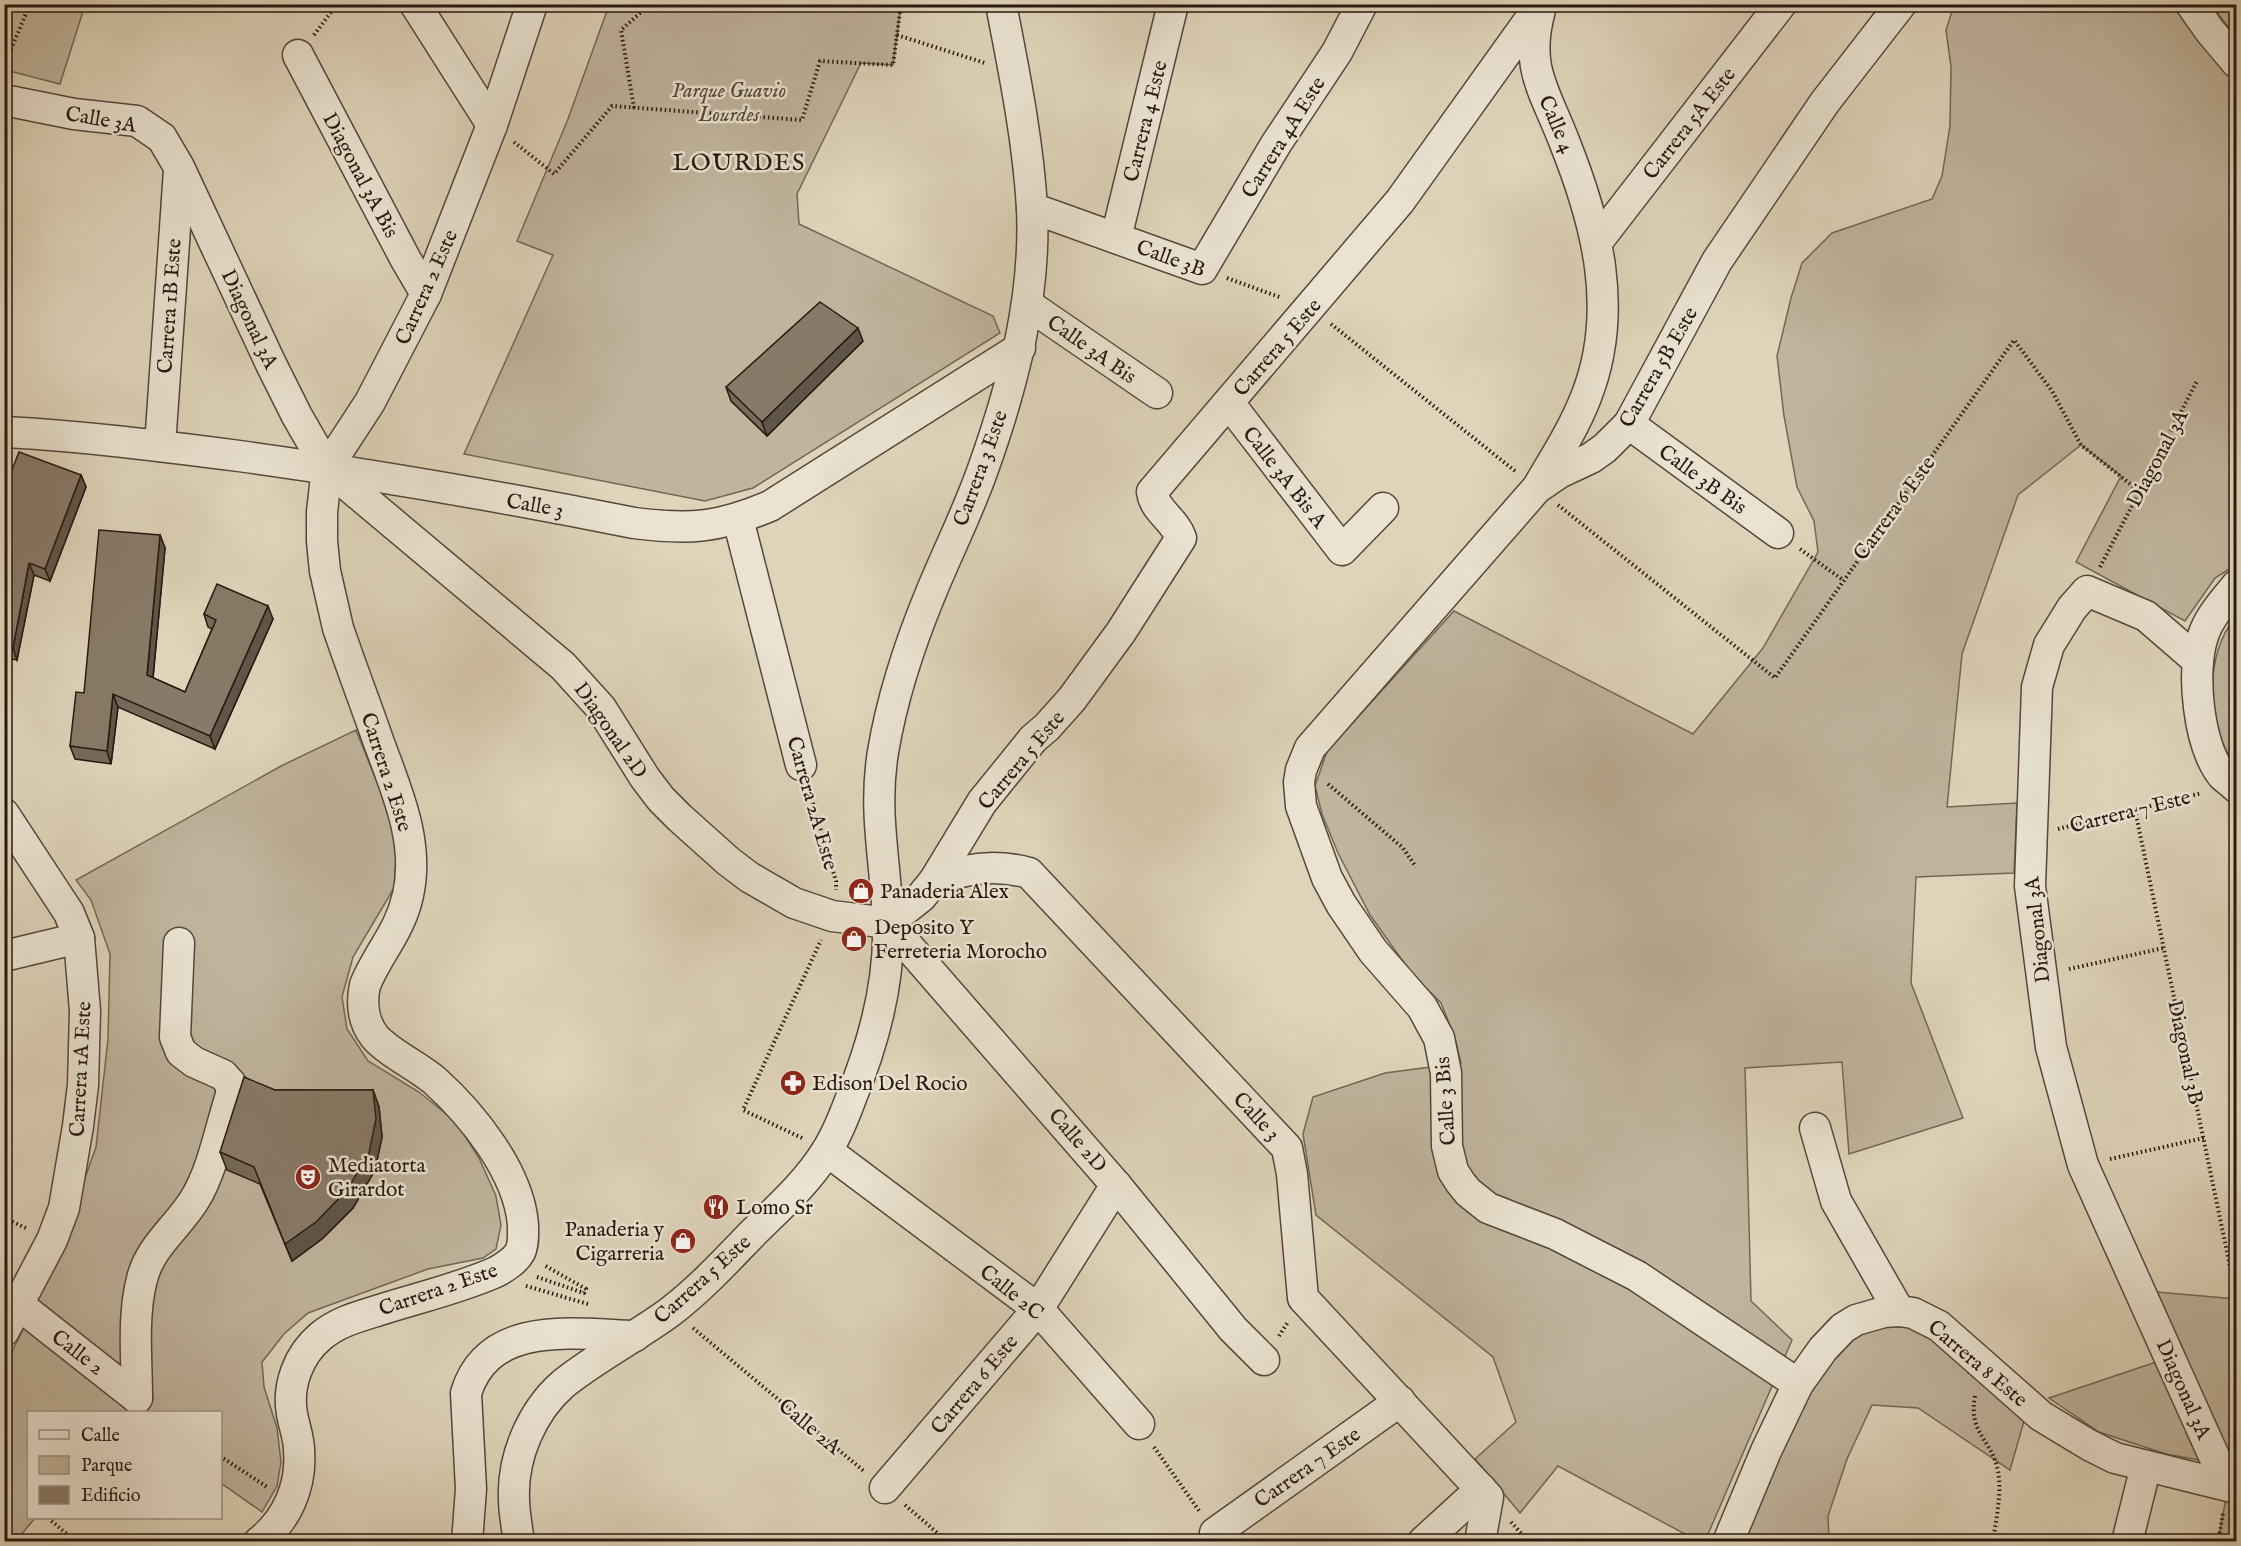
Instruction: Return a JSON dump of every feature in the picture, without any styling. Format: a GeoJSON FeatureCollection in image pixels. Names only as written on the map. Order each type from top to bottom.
{"type":"FeatureCollection","features":[{"type":"Feature","properties":{"kind":"street"},"geometry":{"type":"LineString","coordinates":[[415,4],[492,125]]}},
{"type":"Feature","properties":{"kind":"street","name":"Carrera 2 Este"},"geometry":{"type":"LineString","coordinates":[[259,1542],[277,1524],[290,1503],[298,1479],[299,1446],[292,1412],[292,1384],[299,1365],[310,1347],[320,1337],[344,1322],[496,1272],[510,1264],[520,1251],[523,1233],[522,1214],[517,1196],[495,1151],[477,1125],[434,1080],[376,1038],[366,1022],[363,994],[368,976],[396,932],[404,913],[409,894],[412,854],[404,814],[330,600],[322,541],[322,512],[327,468],[387,373],[426,294],[492,125],[532,4]]}},
{"type":"Feature","properties":{"kind":"street","name":"Carrera 3 Este"},"geometry":{"type":"LineString","coordinates":[[888,923],[878,810],[879,779],[892,709],[915,633],[982,471],[1020,348],[1027,304],[1032,208],[1014,72],[1001,4]]}},
{"type":"Feature","properties":{"kind":"street","name":"Carrera 4 Este"},"geometry":{"type":"LineString","coordinates":[[1116,238],[1173,4]]}},
{"type":"Feature","properties":{"kind":"street","name":"Carrera 4A Este"},"geometry":{"type":"LineString","coordinates":[[1202,269],[1276,144],[1337,52],[1362,4]]}},
{"type":"Feature","properties":{"kind":"street","name":"Calle 4"},"geometry":{"type":"LineString","coordinates":[[1537,488],[1576,420],[1595,372],[1604,320],[1602,268],[1597,242],[1575,166],[1543,95],[1538,77],[1534,40],[1541,4]]}},
{"type":"Feature","properties":{"kind":"street","name":"Carrera 5 Este"},"geometry":{"type":"LineString","coordinates":[[467,1542],[471,1489],[466,1393],[470,1380],[480,1365],[505,1344],[533,1335],[635,1336],[699,1288],[784,1203],[827,1151],[858,1082],[878,1020],[885,977],[888,923],[921,897],[934,881],[982,802],[1033,739],[1072,699],[1121,632],[1181,538],[1178,529],[1153,500],[1152,492],[1400,201],[1541,4]]}},
{"type":"Feature","properties":{"kind":"street","name":"Carrera 5A Este"},"geometry":{"type":"LineString","coordinates":[[1597,242],[1781,4]]}},
{"type":"Feature","properties":{"kind":"street","name":"Carrera 5B Este"},"geometry":{"type":"LineString","coordinates":[[1301,770],[1310,748],[1537,488],[1559,473],[1591,458],[1605,448],[1629,424],[1717,261],[1825,102],[1901,4]]}},
{"type":"Feature","properties":{"kind":"street"},"geometry":{"type":"LineString","coordinates":[[2191,4],[2236,62]]}},
{"type":"Feature","properties":{"kind":"street","name":"Diagonal 3A Bis"},"geometry":{"type":"LineString","coordinates":[[298,55],[426,294]]}},
{"type":"Feature","properties":{"kind":"street","name":"Calle 3A"},"geometry":{"type":"LineString","coordinates":[[4,100],[74,114],[137,121],[162,138],[179,166]]}},
{"type":"Feature","properties":{"kind":"street","name":"Carrera 1B Este"},"geometry":{"type":"LineString","coordinates":[[160,446],[179,166]]}},
{"type":"Feature","properties":{"kind":"street","name":"Diagonal 3A"},"geometry":{"type":"LineString","coordinates":[[179,166],[271,364],[327,468]]}},
{"type":"Feature","properties":{"kind":"street","name":"Calle 3B"},"geometry":{"type":"LineString","coordinates":[[1032,208],[1202,269]]}},
{"type":"Feature","properties":{"kind":"street","name":"Calle 3A Bis"},"geometry":{"type":"LineString","coordinates":[[1027,304],[1157,393]]}},
{"type":"Feature","properties":{"kind":"street","name":"Calle 3"},"geometry":{"type":"LineString","coordinates":[[4,432],[72,436],[327,468],[634,523],[687,527],[713,525],[738,519],[770,506],[1020,348]]}},
{"type":"Feature","properties":{"kind":"street","name":"Calle 3A Bis A"},"geometry":{"type":"LineString","coordinates":[[1228,403],[1342,550],[1383,508]]}},
{"type":"Feature","properties":{"kind":"street","name":"Calle 3B Bis"},"geometry":{"type":"LineString","coordinates":[[1629,424],[1778,533]]}},
{"type":"Feature","properties":{"kind":"street","name":"Diagonal 2D"},"geometry":{"type":"LineString","coordinates":[[327,468],[570,673],[617,730],[645,778],[661,799],[749,877],[794,903],[832,916],[888,923]]}},
{"type":"Feature","properties":{"kind":"street","name":"Carrera 2A Este"},"geometry":{"type":"LineString","coordinates":[[738,519],[801,765]]}},
{"type":"Feature","properties":{"kind":"street"},"geometry":{"type":"LineString","coordinates":[[2230,781],[2213,758],[2205,734],[2197,690],[2198,661],[2203,636],[2212,617],[2236,586]]}},
{"type":"Feature","properties":{"kind":"street"},"geometry":{"type":"LineString","coordinates":[[2087,591],[2146,616],[2198,661]]}},
{"type":"Feature","properties":{"kind":"street","name":"Diagonal 3A"},"geometry":{"type":"LineString","coordinates":[[2087,591],[2059,625],[2049,645],[2041,666],[2036,709],[2030,886],[2052,1047],[2083,1165],[2232,1487]]}},
{"type":"Feature","properties":{"kind":"street","name":"Calle 3 Bis"},"geometry":{"type":"LineString","coordinates":[[1301,770],[1299,782],[1301,806],[1328,878],[1341,904],[1372,951],[1422,1007],[1439,1038],[1446,1073],[1446,1140],[1449,1159],[1453,1171],[1468,1192],[1488,1208],[1555,1234],[1637,1276],[1798,1384]]}},
{"type":"Feature","properties":{"kind":"street","name":"Carrera 1A Este"},"geometry":{"type":"LineString","coordinates":[[4,814],[69,913],[79,938],[85,1011],[83,1085],[64,1208],[52,1240],[4,1331]]}},
{"type":"Feature","properties":{"kind":"street","name":"Calle 3"},"geometry":{"type":"LineString","coordinates":[[934,881],[958,873],[987,868],[1001,867],[1029,873],[1287,1148],[1292,1174],[1303,1298]]}},
{"type":"Feature","properties":{"kind":"street","name":"Calle 2D"},"geometry":{"type":"LineString","coordinates":[[888,923],[1116,1185],[1233,1329],[1264,1360]]}},
{"type":"Feature","properties":{"kind":"street"},"geometry":{"type":"LineString","coordinates":[[4,956],[79,938]]}},
{"type":"Feature","properties":{"kind":"street"},"geometry":{"type":"LineString","coordinates":[[131,1405],[137,1304],[142,1278],[151,1254],[193,1202],[204,1182],[231,1095],[231,1084],[223,1075],[194,1062],[181,1052],[174,1037],[179,943]]}},
{"type":"Feature","properties":{"kind":"street"},"geometry":{"type":"LineString","coordinates":[[1815,1128],[1836,1201],[1899,1311]]}},
{"type":"Feature","properties":{"kind":"street","name":"Calle 2C"},"geometry":{"type":"LineString","coordinates":[[827,1151],[1038,1308],[1139,1424]]}},
{"type":"Feature","properties":{"kind":"street","name":"Carrera 6 Este"},"geometry":{"type":"LineString","coordinates":[[885,1488],[1038,1308],[1116,1185]]}},
{"type":"Feature","properties":{"kind":"street"},"geometry":{"type":"LineString","coordinates":[[1303,1298],[1485,1493],[1480,1542]]}},
{"type":"Feature","properties":{"kind":"street","name":"Calle 2"},"geometry":{"type":"LineString","coordinates":[[19,1305],[131,1405]]}},
{"type":"Feature","properties":{"kind":"street","name":"Carrera 8 Este"},"geometry":{"type":"LineString","coordinates":[[1728,1542],[1757,1471],[1798,1384],[1823,1349],[1843,1328],[1869,1315],[1899,1311],[1927,1318],[1939,1326],[2019,1398],[2065,1431],[2115,1458],[2232,1487]]}},
{"type":"Feature","properties":{"kind":"street"},"geometry":{"type":"LineString","coordinates":[[519,1542],[513,1497],[515,1476],[526,1434],[549,1398],[565,1383],[635,1336]]}},
{"type":"Feature","properties":{"kind":"street","name":"Carrera 7 Este"},"geometry":{"type":"LineString","coordinates":[[1215,1533],[1400,1401]]}},
{"type":"Feature","properties":{"kind":"street"},"geometry":{"type":"LineString","coordinates":[[2127,1542],[2146,1466]]}},
{"type":"Feature","properties":{"kind":"street"},"geometry":{"type":"LineString","coordinates":[[1423,1542],[1485,1493]]}},
{"type":"Feature","properties":{"kind":"path"},"geometry":{"type":"LineString","coordinates":[[4,66],[30,4]]}},
{"type":"Feature","properties":{"kind":"path"},"geometry":{"type":"LineString","coordinates":[[298,55],[337,4]]}},
{"type":"Feature","properties":{"kind":"path"},"geometry":{"type":"LineString","coordinates":[[634,108],[621,30],[650,4]]}},
{"type":"Feature","properties":{"kind":"path"},"geometry":{"type":"LineString","coordinates":[[492,125],[554,174],[612,106],[802,120],[820,60],[893,65],[901,4]]}},
{"type":"Feature","properties":{"kind":"path"},"geometry":{"type":"LineString","coordinates":[[897,35],[1014,72]]}},
{"type":"Feature","properties":{"kind":"path","name":"Calle 3B"},"geometry":{"type":"LineString","coordinates":[[1202,269],[1310,308]]}},
{"type":"Feature","properties":{"kind":"path","name":"Carrera 6 Este"},"geometry":{"type":"LineString","coordinates":[[1775,678],[2014,340],[2052,391],[2081,445],[2139,492]]}},
{"type":"Feature","properties":{"kind":"path","name":"Diagonal 3A"},"geometry":{"type":"LineString","coordinates":[[2087,591],[2197,381]]}},
{"type":"Feature","properties":{"kind":"path"},"geometry":{"type":"LineString","coordinates":[[1778,533],[1843,580]]}},
{"type":"Feature","properties":{"kind":"path","name":"Carrera 2A Este"},"geometry":{"type":"LineString","coordinates":[[801,765],[836,881],[837,899],[832,916],[743,1110],[827,1151]]}},
{"type":"Feature","properties":{"kind":"path"},"geometry":{"type":"LineString","coordinates":[[1301,770],[1324,780],[1346,797],[1403,848],[1416,867]]}},
{"type":"Feature","properties":{"kind":"path","name":"Carrera 7 Este"},"geometry":{"type":"LineString","coordinates":[[2031,835],[2202,793],[2230,781]]}},
{"type":"Feature","properties":{"kind":"path","name":"Diagonal 3B"},"geometry":{"type":"LineString","coordinates":[[2135,810],[2236,1294]]}},
{"type":"Feature","properties":{"kind":"path"},"geometry":{"type":"LineString","coordinates":[[2042,975],[2164,948]]}},
{"type":"Feature","properties":{"kind":"path"},"geometry":{"type":"LineString","coordinates":[[2083,1165],[2204,1138]]}},
{"type":"Feature","properties":{"kind":"path"},"geometry":{"type":"LineString","coordinates":[[520,1251],[586,1289],[584,1293],[538,1277],[526,1286],[594,1306]]}},
{"type":"Feature","properties":{"kind":"path"},"geometry":{"type":"LineString","coordinates":[[1264,1360],[1303,1298]]}},
{"type":"Feature","properties":{"kind":"path","name":"Calle 2A"},"geometry":{"type":"LineString","coordinates":[[672,1310],[948,1542]]}},
{"type":"Feature","properties":{"kind":"path"},"geometry":{"type":"LineString","coordinates":[[1982,1363],[1973,1410],[1975,1425],[1998,1469],[1999,1495],[1993,1542]]}},
{"type":"Feature","properties":{"kind":"path"},"geometry":{"type":"LineString","coordinates":[[1139,1424],[1215,1533]]}},
{"type":"Feature","properties":{"kind":"path"},"geometry":{"type":"LineString","coordinates":[[222,1456],[290,1503]]}},
{"type":"Feature","properties":{"kind":"path"},"geometry":{"type":"LineString","coordinates":[[49,1519],[76,1542]]}},
{"type":"Feature","properties":{"kind":"green space"},"geometry":{"type":"Polygon","coordinates":[[[4,5],[85,5],[60,84],[5,70],[4,5]]]}},
{"type":"Feature","properties":{"kind":"green space","name":"Parque Guavio Lourdes"},"geometry":{"type":"Polygon","coordinates":[[[609,5],[901,5],[893,65],[861,63],[797,194],[799,224],[993,316],[1000,333],[753,488],[705,501],[464,454],[553,255],[517,241],[568,119],[609,5]]]}},
{"type":"Feature","properties":{"kind":"green space"},"geometry":{"type":"Polygon","coordinates":[[[1954,5],[2178,5],[2184,17],[2236,78],[2236,565],[2215,578],[2185,621],[2076,562],[2121,476],[2081,445],[2018,495],[1962,654],[1947,807],[2017,803],[2014,873],[1916,877],[1911,983],[1963,1118],[1849,1154],[1842,1062],[1745,1068],[1751,1301],[1792,1340],[1705,1541],[1698,1541],[1558,1466],[1520,1513],[1475,1459],[1516,1422],[1493,1357],[1316,1215],[1303,1134],[1313,1097],[1385,1073],[1461,1063],[1455,1038],[1441,1003],[1412,974],[1370,915],[1338,853],[1322,814],[1315,786],[1327,751],[1454,611],[1693,734],[1763,648],[1818,552],[1814,521],[1797,487],[1784,416],[1777,356],[1791,298],[1802,263],[1832,233],[1932,199],[1942,176],[1950,126],[1951,67],[1946,30],[1954,5]]]}},
{"type":"Feature","properties":{"kind":"green space"},"geometry":{"type":"Polygon","coordinates":[[[2236,5],[2236,37],[2212,6],[2236,5]]]}},
{"type":"Feature","properties":{"kind":"green space"},"geometry":{"type":"Polygon","coordinates":[[[2236,617],[2236,765],[2218,732],[2212,691],[2218,650],[2236,617]]]}},
{"type":"Feature","properties":{"kind":"green space"},"geometry":{"type":"Polygon","coordinates":[[[356,730],[393,822],[396,859],[394,888],[353,957],[342,997],[347,1029],[368,1061],[419,1092],[456,1122],[479,1158],[496,1196],[501,1225],[496,1249],[483,1258],[428,1269],[308,1313],[284,1334],[262,1362],[264,1387],[277,1428],[281,1462],[277,1486],[262,1512],[222,1484],[222,1411],[27,1411],[27,1519],[34,1519],[16,1541],[5,1542],[5,1366],[52,1270],[96,1147],[108,1039],[110,954],[91,900],[76,880],[283,765],[356,730]]]}},
{"type":"Feature","properties":{"kind":"green space"},"geometry":{"type":"Polygon","coordinates":[[[2157,1292],[2236,1299],[2236,1541],[2218,1541],[2232,1466],[2166,1454],[2099,1432],[2049,1398],[2183,1353],[2157,1292]]]}},
{"type":"Feature","properties":{"kind":"green space"},"geometry":{"type":"Polygon","coordinates":[[[1888,1321],[1921,1327],[1963,1362],[2024,1421],[2010,1470],[1918,1408],[1872,1405],[1847,1459],[1828,1516],[1829,1541],[1741,1542],[1819,1372],[1835,1346],[1888,1321]]]}},
{"type":"Feature","properties":{"kind":"building"},"geometry":{"type":"Polygon","coordinates":[[[820,302],[858,328],[762,422],[726,387],[820,302]]]}},
{"type":"Feature","properties":{"kind":"building"},"geometry":{"type":"Polygon","coordinates":[[[19,452],[81,475],[45,569],[29,563],[13,648],[4,647],[4,490],[19,452]]]}},
{"type":"Feature","properties":{"kind":"building"},"geometry":{"type":"Polygon","coordinates":[[[99,530],[160,535],[147,675],[185,692],[216,620],[204,614],[217,584],[268,606],[210,736],[113,694],[107,751],[70,746],[76,692],[84,693],[99,530]]]}},
{"type":"Feature","properties":{"kind":"building","name":"Mediatorta Girardot"},"geometry":{"type":"Polygon","coordinates":[[[244,1077],[275,1090],[373,1090],[376,1119],[369,1153],[347,1190],[316,1222],[285,1244],[254,1167],[220,1152],[244,1077]]]}},
{"type":"Feature","properties":{"kind":"place","name":"Panaderia Alex"},"geometry":{"type":"Point","coordinates":[861,891]}},
{"type":"Feature","properties":{"kind":"place","name":"Deposito Y Ferreteria Morocho"},"geometry":{"type":"Point","coordinates":[854,939]}},
{"type":"Feature","properties":{"kind":"place","name":"Edison Del Rocio"},"geometry":{"type":"Point","coordinates":[793,1083]}},
{"type":"Feature","properties":{"kind":"place","name":"Mediatorta Girardot"},"geometry":{"type":"Point","coordinates":[308,1177]}},
{"type":"Feature","properties":{"kind":"place","name":"Lomo Sr"},"geometry":{"type":"Point","coordinates":[716,1207]}},
{"type":"Feature","properties":{"kind":"place","name":"Panaderia y Cigarreria"},"geometry":{"type":"Point","coordinates":[683,1241]}},
{"type":"Feature","properties":{"kind":"district","name":"LOURDES"},"geometry":{"type":"Point","coordinates":[739,162]}}]}
